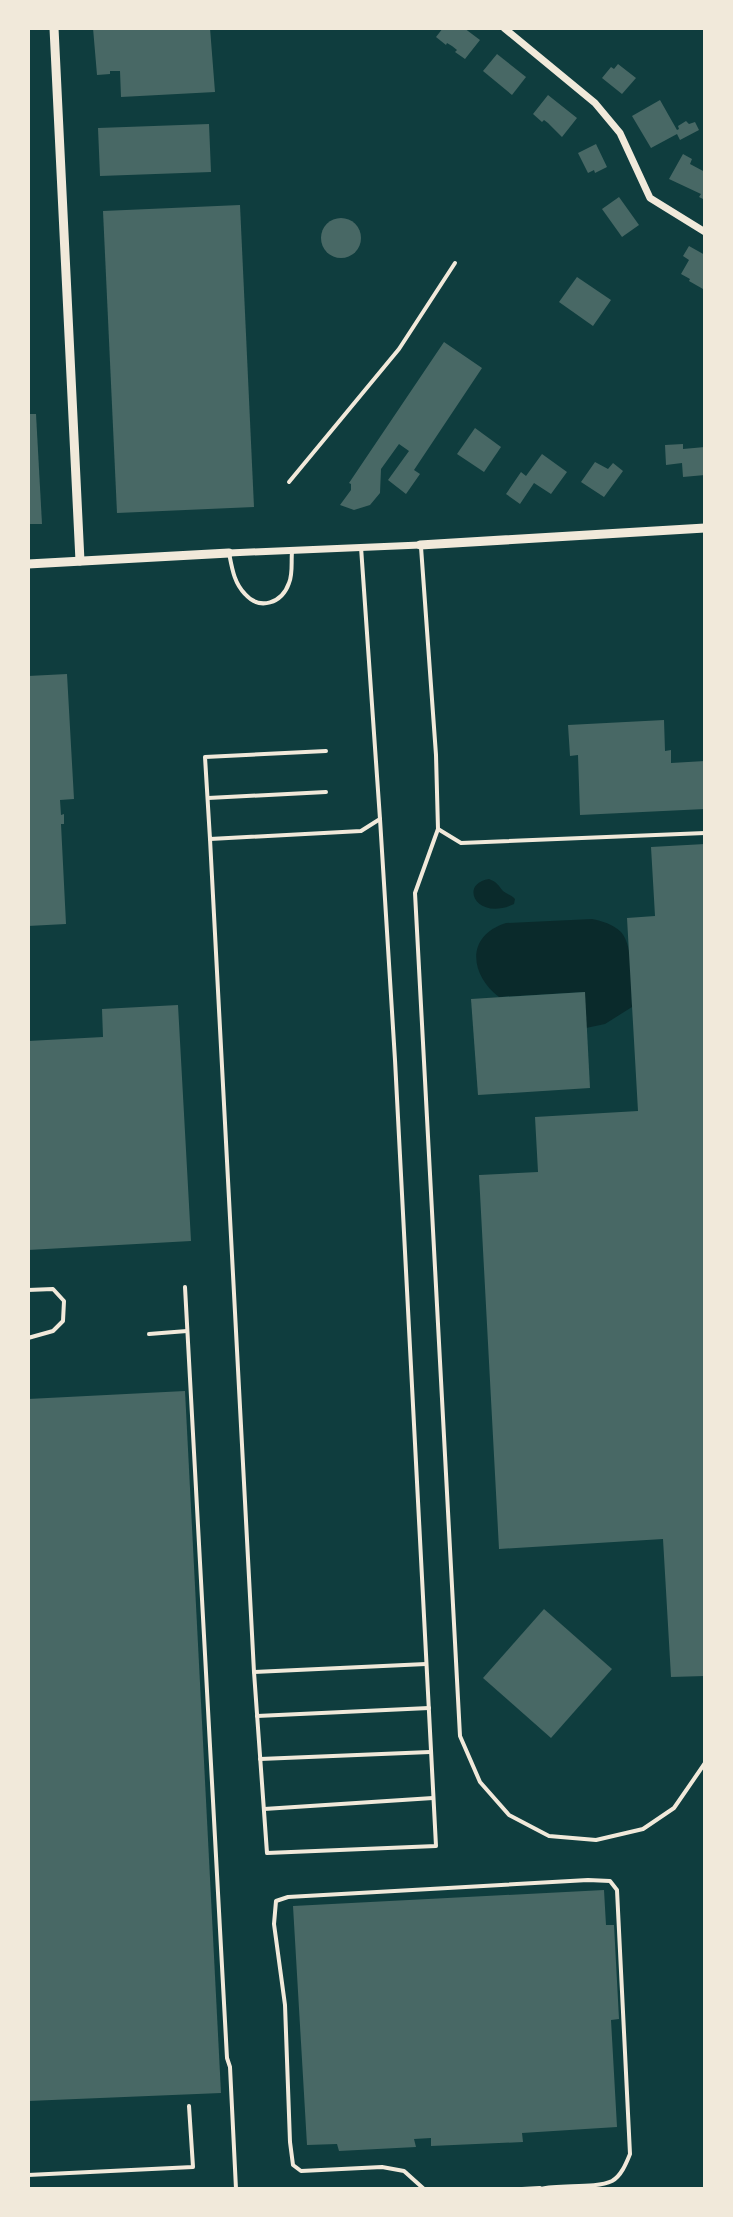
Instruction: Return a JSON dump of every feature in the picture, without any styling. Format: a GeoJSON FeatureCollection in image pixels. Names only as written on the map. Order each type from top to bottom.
{"type":"FeatureCollection","features":[{"type":"Feature","properties":{"kind":"street"},"geometry":{"type":"LineString","coordinates":[[54,28],[80,561]]}},
{"type":"Feature","properties":{"kind":"street"},"geometry":{"type":"LineString","coordinates":[[504,28],[595,103],[620,133],[650,198],[705,232]]}},
{"type":"Feature","properties":{"kind":"street"},"geometry":{"type":"LineString","coordinates":[[28,564],[705,528]]}},
{"type":"Feature","properties":{"kind":"lane"},"geometry":{"type":"LineString","coordinates":[[289,482],[399,349],[455,263]]}},
{"type":"Feature","properties":{"kind":"lane"},"geometry":{"type":"LineString","coordinates":[[420,545],[436,755],[438,829],[415,893],[460,1736],[480,1782],[509,1815],[549,1836],[596,1840],[643,1829],[674,1808],[705,1763]]}},
{"type":"Feature","properties":{"kind":"lane"},"geometry":{"type":"LineString","coordinates":[[326,751],[205,757],[254,1672],[267,1853],[436,1846],[380,819],[361,547]]}},
{"type":"Feature","properties":{"kind":"lane"},"geometry":{"type":"LineString","coordinates":[[229,553],[233,574],[246,596],[258,603],[272,603],[284,593],[291,580],[292,550]]}},
{"type":"Feature","properties":{"kind":"lane"},"geometry":{"type":"LineString","coordinates":[[208,798],[326,792]]}},
{"type":"Feature","properties":{"kind":"lane"},"geometry":{"type":"LineString","coordinates":[[210,839],[361,831],[380,819]]}},
{"type":"Feature","properties":{"kind":"lane"},"geometry":{"type":"LineString","coordinates":[[438,829],[461,843],[705,833]]}},
{"type":"Feature","properties":{"kind":"lane"},"geometry":{"type":"LineString","coordinates":[[185,1287],[236,2189]]}},
{"type":"Feature","properties":{"kind":"lane"},"geometry":{"type":"LineString","coordinates":[[28,1290],[53,1289],[64,1301],[63,1321],[53,1331],[28,1338]]}},
{"type":"Feature","properties":{"kind":"lane"},"geometry":{"type":"LineString","coordinates":[[149,1334],[187,1331]]}},
{"type":"Feature","properties":{"kind":"lane"},"geometry":{"type":"LineString","coordinates":[[254,1672],[426,1664]]}},
{"type":"Feature","properties":{"kind":"lane"},"geometry":{"type":"LineString","coordinates":[[257,1716],[429,1708]]}},
{"type":"Feature","properties":{"kind":"lane"},"geometry":{"type":"LineString","coordinates":[[260,1759],[431,1752]]}},
{"type":"Feature","properties":{"kind":"lane"},"geometry":{"type":"LineString","coordinates":[[264,1809],[433,1798]]}},
{"type":"Feature","properties":{"kind":"lane"},"geometry":{"type":"LineString","coordinates":[[424,2189],[404,2171],[382,2167],[301,2171],[293,2165],[285,2005],[274,1924],[276,1901],[288,1897],[610,1881],[617,1890],[630,2154],[624,2169],[612,2181],[522,2189]]}},
{"type":"Feature","properties":{"kind":"lane"},"geometry":{"type":"LineString","coordinates":[[28,2175],[193,2167],[189,2106]]}},
{"type":"Feature","properties":{"kind":"water"},"geometry":{"type":"Polygon","coordinates":[[[489,879],[515,899],[514,904],[490,908],[476,900],[475,888],[489,879]]]}},
{"type":"Feature","properties":{"kind":"water"},"geometry":{"type":"Polygon","coordinates":[[[592,919],[621,932],[630,957],[632,1007],[605,1024],[586,1028],[584,992],[499,997],[482,978],[476,957],[478,946],[493,929],[506,923],[592,919]]]}},
{"type":"Feature","properties":{"kind":"building"},"geometry":{"type":"Polygon","coordinates":[[[93,28],[210,28],[215,92],[121,97],[120,71],[97,75],[93,28]]]}},
{"type":"Feature","properties":{"kind":"building"},"geometry":{"type":"Polygon","coordinates":[[[443,28],[464,28],[480,40],[465,59],[452,46],[436,37],[443,28]]]}},
{"type":"Feature","properties":{"kind":"building"},"geometry":{"type":"Polygon","coordinates":[[[497,54],[526,77],[512,95],[483,71],[497,54]]]}},
{"type":"Feature","properties":{"kind":"building"},"geometry":{"type":"Polygon","coordinates":[[[618,64],[636,78],[622,94],[602,78],[618,64]]]}},
{"type":"Feature","properties":{"kind":"building"},"geometry":{"type":"Polygon","coordinates":[[[548,95],[577,118],[562,137],[533,114],[548,95]]]}},
{"type":"Feature","properties":{"kind":"building"},"geometry":{"type":"Polygon","coordinates":[[[660,100],[677,130],[686,121],[689,124],[695,122],[699,130],[680,140],[677,134],[651,148],[632,116],[660,100]]]}},
{"type":"Feature","properties":{"kind":"building"},"geometry":{"type":"Polygon","coordinates":[[[209,124],[211,172],[100,176],[98,128],[209,124]]]}},
{"type":"Feature","properties":{"kind":"building"},"geometry":{"type":"Polygon","coordinates":[[[596,144],[607,167],[588,173],[578,153],[596,144]]]}},
{"type":"Feature","properties":{"kind":"building"},"geometry":{"type":"Polygon","coordinates":[[[683,154],[692,159],[690,164],[705,172],[705,200],[699,197],[701,194],[669,179],[683,154]]]}},
{"type":"Feature","properties":{"kind":"building"},"geometry":{"type":"Polygon","coordinates":[[[619,197],[639,225],[622,237],[602,209],[619,197]]]}},
{"type":"Feature","properties":{"kind":"building"},"geometry":{"type":"Polygon","coordinates":[[[240,205],[254,507],[117,513],[103,211],[240,205]]]}},
{"type":"Feature","properties":{"kind":"building"},"geometry":{"type":"Polygon","coordinates":[[[341,218],[355,224],[361,238],[355,252],[341,258],[327,252],[321,238],[327,224],[341,218]]]}},
{"type":"Feature","properties":{"kind":"building"},"geometry":{"type":"Polygon","coordinates":[[[689,246],[705,255],[703,289],[681,274],[689,260],[683,256],[689,246]]]}},
{"type":"Feature","properties":{"kind":"building"},"geometry":{"type":"Polygon","coordinates":[[[577,277],[611,300],[593,326],[559,302],[577,277]]]}},
{"type":"Feature","properties":{"kind":"building"},"geometry":{"type":"Polygon","coordinates":[[[444,342],[482,368],[414,470],[420,474],[406,494],[388,480],[409,451],[399,444],[381,469],[380,493],[370,505],[354,510],[340,505],[351,490],[349,483],[444,342]]]}},
{"type":"Feature","properties":{"kind":"building"},"geometry":{"type":"Polygon","coordinates":[[[28,414],[36,414],[42,524],[28,524],[28,414]]]}},
{"type":"Feature","properties":{"kind":"building"},"geometry":{"type":"Polygon","coordinates":[[[475,428],[501,447],[484,472],[457,454],[475,428]]]}},
{"type":"Feature","properties":{"kind":"building"},"geometry":{"type":"Polygon","coordinates":[[[683,444],[683,449],[705,447],[705,475],[683,477],[682,463],[666,465],[665,445],[683,444]]]}},
{"type":"Feature","properties":{"kind":"building"},"geometry":{"type":"Polygon","coordinates":[[[542,454],[567,472],[551,494],[534,483],[520,504],[506,494],[521,472],[526,476],[542,454]]]}},
{"type":"Feature","properties":{"kind":"building"},"geometry":{"type":"Polygon","coordinates":[[[595,462],[608,469],[613,463],[623,471],[604,497],[581,482],[595,462]]]}},
{"type":"Feature","properties":{"kind":"building"},"geometry":{"type":"Polygon","coordinates":[[[67,674],[74,799],[60,800],[61,815],[64,814],[64,824],[61,824],[66,924],[28,926],[28,676],[67,674]]]}},
{"type":"Feature","properties":{"kind":"building"},"geometry":{"type":"Polygon","coordinates":[[[664,720],[665,751],[671,750],[671,763],[705,761],[705,809],[580,815],[578,755],[570,756],[568,725],[664,720]]]}},
{"type":"Feature","properties":{"kind":"building"},"geometry":{"type":"Polygon","coordinates":[[[705,844],[705,1676],[671,1677],[663,1539],[499,1549],[479,1175],[538,1172],[535,1117],[638,1111],[627,918],[655,916],[651,847],[705,844]]]}},
{"type":"Feature","properties":{"kind":"building"},"geometry":{"type":"Polygon","coordinates":[[[585,992],[590,1088],[478,1095],[471,999],[585,992]]]}},
{"type":"Feature","properties":{"kind":"building"},"geometry":{"type":"Polygon","coordinates":[[[178,1005],[191,1241],[28,1250],[28,1041],[103,1037],[102,1009],[178,1005]]]}},
{"type":"Feature","properties":{"kind":"building"},"geometry":{"type":"Polygon","coordinates":[[[185,1391],[221,2093],[28,2101],[28,1399],[185,1391]]]}},
{"type":"Feature","properties":{"kind":"building"},"geometry":{"type":"Polygon","coordinates":[[[544,1609],[612,1669],[551,1738],[483,1678],[544,1609]]]}},
{"type":"Feature","properties":{"kind":"building"},"geometry":{"type":"Polygon","coordinates":[[[604,1890],[606,1925],[614,1925],[619,2019],[611,2020],[617,2127],[522,2133],[523,2142],[431,2146],[431,2138],[414,2139],[416,2147],[339,2151],[337,2144],[307,2145],[293,1906],[604,1890]]]}}]}
